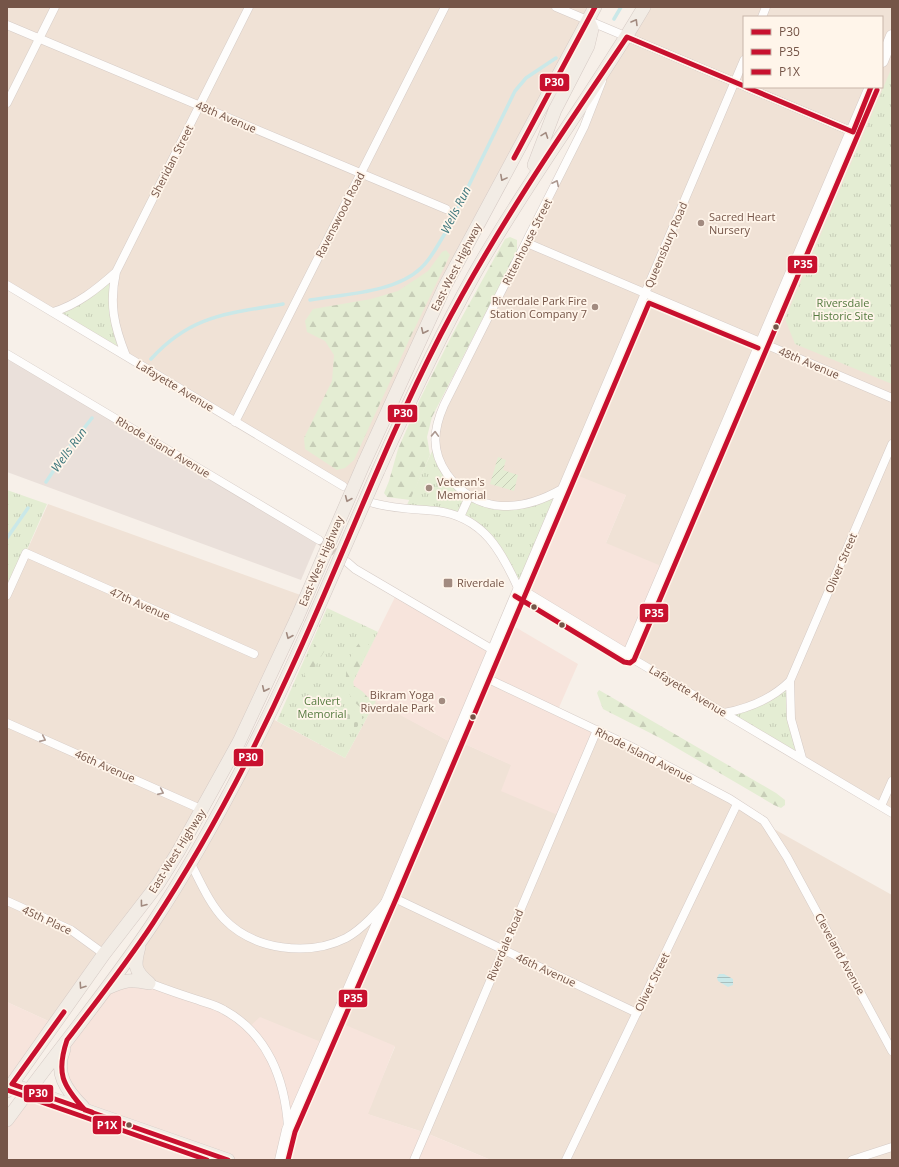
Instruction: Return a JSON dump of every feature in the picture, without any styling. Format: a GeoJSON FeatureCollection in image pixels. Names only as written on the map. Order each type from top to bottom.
{"type":"FeatureCollection","features":[{"type":"Feature","properties":{"kind":"main road","name":"East-West Highway"},"geometry":{"type":"LineString","coordinates":[[9,1086],[104,954],[158,884],[203,810],[246,728],[445,286],[595,7]]}},
{"type":"Feature","properties":{"kind":"main road","name":"East-West Highway"},"geometry":{"type":"LineString","coordinates":[[7,1120],[68,1040],[140,941],[190,862],[256,744],[440,336],[520,198],[626,37],[644,7]]}},
{"type":"Feature","properties":{"kind":"main road"},"geometry":{"type":"LineString","coordinates":[[520,198],[555,110],[588,46],[592,29],[588,20]]}},
{"type":"Feature","properties":{"kind":"main road"},"geometry":{"type":"LineString","coordinates":[[140,941],[135,965],[138,972],[149,983]]}},
{"type":"Feature","properties":{"kind":"main road"},"geometry":{"type":"LineString","coordinates":[[106,988],[123,980],[149,983]]}},
{"type":"Feature","properties":{"kind":"main road"},"geometry":{"type":"LineString","coordinates":[[68,1040],[61,1056],[59,1067],[60,1075],[72,1096],[85,1110]]}},
{"type":"Feature","properties":{"kind":"main road"},"geometry":{"type":"LineString","coordinates":[[9,1086],[29,1090],[228,1160]]}},
{"type":"Feature","properties":{"kind":"street"},"geometry":{"type":"LineString","coordinates":[[7,103],[55,7]]}},
{"type":"Feature","properties":{"kind":"street","name":"Sheridan Street"},"geometry":{"type":"LineString","coordinates":[[126,356],[115,326],[112,310],[112,291],[116,272],[249,7]]}},
{"type":"Feature","properties":{"kind":"street","name":"Ravenswood Road"},"geometry":{"type":"LineString","coordinates":[[235,422],[445,7]]}},
{"type":"Feature","properties":{"kind":"street"},"geometry":{"type":"LineString","coordinates":[[556,7],[743,85]]}},
{"type":"Feature","properties":{"kind":"street","name":"48th Avenue"},"geometry":{"type":"LineString","coordinates":[[7,25],[446,209]]}},
{"type":"Feature","properties":{"kind":"street"},"geometry":{"type":"LineString","coordinates":[[883,58],[892,36]]}},
{"type":"Feature","properties":{"kind":"street","name":"Queensbury Road"},"geometry":{"type":"LineString","coordinates":[[281,1160],[288,1130],[390,896],[743,62]]}},
{"type":"Feature","properties":{"kind":"street","name":"Rittenhouse Street"},"geometry":{"type":"LineString","coordinates":[[469,498],[453,482],[442,465],[435,444],[436,425],[584,127],[607,66]]}},
{"type":"Feature","properties":{"kind":"street"},"geometry":{"type":"LineString","coordinates":[[750,88],[853,132]]}},
{"type":"Feature","properties":{"kind":"street"},"geometry":{"type":"LineString","coordinates":[[628,656],[871,88]]}},
{"type":"Feature","properties":{"kind":"street","name":"48th Avenue"},"geometry":{"type":"LineString","coordinates":[[527,243],[892,398]]}},
{"type":"Feature","properties":{"kind":"street","name":"Sheridan Street"},"geometry":{"type":"LineString","coordinates":[[53,312],[67,308],[81,300],[116,272]]}},
{"type":"Feature","properties":{"kind":"street","name":"Lafayette Avenue"},"geometry":{"type":"LineString","coordinates":[[7,285],[343,486]]}},
{"type":"Feature","properties":{"kind":"street","name":"Rhode Island Avenue"},"geometry":{"type":"LineString","coordinates":[[7,354],[319,540]]}},
{"type":"Feature","properties":{"kind":"street","name":"Oliver Street"},"geometry":{"type":"LineString","coordinates":[[724,713],[742,709],[762,701],[779,691],[790,681],[892,444]]}},
{"type":"Feature","properties":{"kind":"street"},"geometry":{"type":"LineString","coordinates":[[460,517],[469,498],[487,504],[512,505],[530,503],[546,498],[562,489]]}},
{"type":"Feature","properties":{"kind":"street"},"geometry":{"type":"LineString","coordinates":[[373,503],[395,508],[443,512],[460,517],[477,526],[499,549],[519,590]]}},
{"type":"Feature","properties":{"kind":"street","name":"47th Avenue"},"geometry":{"type":"LineString","coordinates":[[7,595],[26,553],[254,654]]}},
{"type":"Feature","properties":{"kind":"street"},"geometry":{"type":"LineString","coordinates":[[347,562],[355,569],[493,650]]}},
{"type":"Feature","properties":{"kind":"street","name":"Lafayette Avenue"},"geometry":{"type":"LineString","coordinates":[[519,590],[892,812]]}},
{"type":"Feature","properties":{"kind":"street","name":"Rhode Island Avenue"},"geometry":{"type":"LineString","coordinates":[[482,676],[630,746],[737,804],[764,821],[787,857]]}},
{"type":"Feature","properties":{"kind":"street","name":"Oliver Street"},"geometry":{"type":"LineString","coordinates":[[790,681],[791,719],[802,758]]}},
{"type":"Feature","properties":{"kind":"street","name":"46th Avenue"},"geometry":{"type":"LineString","coordinates":[[7,723],[203,810]]}},
{"type":"Feature","properties":{"kind":"street","name":"Riverdale Road"},"geometry":{"type":"LineString","coordinates":[[414,1160],[596,730]]}},
{"type":"Feature","properties":{"kind":"street"},"geometry":{"type":"LineString","coordinates":[[882,806],[892,781]]}},
{"type":"Feature","properties":{"kind":"street","name":"Oliver Street"},"geometry":{"type":"LineString","coordinates":[[566,1160],[737,804]]}},
{"type":"Feature","properties":{"kind":"street","name":"Cleveland Avenue"},"geometry":{"type":"LineString","coordinates":[[787,857],[892,1051]]}},
{"type":"Feature","properties":{"kind":"street"},"geometry":{"type":"LineString","coordinates":[[190,862],[212,904],[223,918],[234,928],[252,939],[279,946],[320,948],[345,939],[377,913],[390,896]]}},
{"type":"Feature","properties":{"kind":"street","name":"46th Avenue"},"geometry":{"type":"LineString","coordinates":[[390,896],[636,1013]]}},
{"type":"Feature","properties":{"kind":"street","name":"45th Place"},"geometry":{"type":"LineString","coordinates":[[7,901],[72,930],[104,954]]}},
{"type":"Feature","properties":{"kind":"street"},"geometry":{"type":"LineString","coordinates":[[149,983],[222,1009],[246,1025],[265,1048],[274,1065],[286,1103],[288,1130]]}},
{"type":"Feature","properties":{"kind":"street"},"geometry":{"type":"LineString","coordinates":[[852,1160],[892,1147]]}},
{"type":"Feature","properties":{"kind":"shaded area"},"geometry":{"type":"Polygon","coordinates":[[[7,7],[595,7],[445,286],[352,491],[7,285],[7,7]]]}},
{"type":"Feature","properties":{"kind":"shaded area"},"geometry":{"type":"Polygon","coordinates":[[[644,7],[892,7],[892,812],[628,656],[606,543],[626,495],[562,489],[546,498],[499,505],[457,488],[435,446],[434,434],[595,100],[644,7]]]}},
{"type":"Feature","properties":{"kind":"shaded area"},"geometry":{"type":"Polygon","coordinates":[[[7,354],[318,540],[301,580],[7,472],[7,354]]]}},
{"type":"Feature","properties":{"kind":"shaded area"},"geometry":{"type":"Polygon","coordinates":[[[569,472],[626,495],[606,543],[666,568],[628,656],[518,590],[569,472]]]}},
{"type":"Feature","properties":{"kind":"shaded area"},"geometry":{"type":"Polygon","coordinates":[[[48,504],[306,597],[203,811],[55,1024],[7,1002],[7,595],[48,504]]]}},
{"type":"Feature","properties":{"kind":"shaded area"},"geometry":{"type":"Polygon","coordinates":[[[397,593],[493,650],[505,621],[578,664],[557,712],[597,730],[560,816],[501,791],[511,765],[456,740],[454,744],[350,688],[397,593]]]}},
{"type":"Feature","properties":{"kind":"shaded area"},"geometry":{"type":"Polygon","coordinates":[[[376,701],[454,744],[456,740],[512,765],[596,729],[737,804],[774,829],[892,895],[892,1160],[491,1160],[426,1133],[367,1114],[395,1047],[326,1044],[248,1028],[148,983],[138,972],[140,941],[269,717],[345,758],[376,701]]]}},
{"type":"Feature","properties":{"kind":"shaded area"},"geometry":{"type":"Polygon","coordinates":[[[132,980],[222,1008],[248,1028],[260,1017],[326,1044],[336,1021],[395,1046],[368,1114],[426,1133],[491,1160],[7,1160],[7,1120],[29,1090],[84,1109],[72,1096],[61,1056],[106,988],[132,980]]]}},
{"type":"Feature","properties":{"kind":"shaded area"},"geometry":{"type":"Polygon","coordinates":[[[7,1002],[55,1024],[7,1083],[7,1002]]]}},
{"type":"Feature","properties":{"kind":"green space","name":"Riversdale Historic Site"},"geometry":{"type":"Polygon","coordinates":[[[892,67],[892,384],[795,344],[785,319],[892,67]]]}},
{"type":"Feature","properties":{"kind":"green space"},"geometry":{"type":"Polygon","coordinates":[[[510,237],[517,240],[517,252],[432,417],[427,437],[430,455],[410,500],[387,497],[384,493],[398,449],[420,399],[452,335],[505,239],[510,237]]]}},
{"type":"Feature","properties":{"kind":"green space"},"geometry":{"type":"Polygon","coordinates":[[[446,250],[450,255],[354,460],[345,468],[337,470],[305,449],[304,438],[332,381],[334,355],[325,341],[307,332],[305,321],[313,309],[371,299],[398,291],[428,271],[442,252],[446,250]]]}},
{"type":"Feature","properties":{"kind":"green space"},"geometry":{"type":"Polygon","coordinates":[[[116,272],[111,292],[125,355],[54,313],[116,272]]]}},
{"type":"Feature","properties":{"kind":"green space"},"geometry":{"type":"Polygon","coordinates":[[[435,445],[441,465],[469,497],[513,505],[561,489],[519,590],[499,549],[460,517],[405,509],[435,445]]]}},
{"type":"Feature","properties":{"kind":"green space"},"geometry":{"type":"Polygon","coordinates":[[[498,457],[506,460],[503,470],[518,475],[514,491],[490,484],[498,457]]]}},
{"type":"Feature","properties":{"kind":"green space"},"geometry":{"type":"Polygon","coordinates":[[[7,490],[47,504],[7,595],[7,490]]]}},
{"type":"Feature","properties":{"kind":"green space","name":"Calvert Memorial"},"geometry":{"type":"Polygon","coordinates":[[[327,608],[378,632],[350,688],[376,701],[345,758],[277,721],[327,608]]]}},
{"type":"Feature","properties":{"kind":"green space"},"geometry":{"type":"Polygon","coordinates":[[[321,637],[325,638],[327,647],[312,671],[307,683],[304,683],[303,680],[309,657],[317,641],[321,637]]]}},
{"type":"Feature","properties":{"kind":"green space"},"geometry":{"type":"Polygon","coordinates":[[[361,641],[366,641],[368,643],[368,649],[353,681],[354,686],[367,696],[371,705],[367,709],[363,709],[355,703],[347,686],[346,676],[350,658],[361,641]]]}},
{"type":"Feature","properties":{"kind":"green space"},"geometry":{"type":"Polygon","coordinates":[[[790,681],[790,693],[802,758],[724,713],[742,709],[790,681]]]}},
{"type":"Feature","properties":{"kind":"green space"},"geometry":{"type":"Polygon","coordinates":[[[599,690],[776,793],[785,800],[785,805],[781,808],[774,805],[660,738],[603,709],[597,693],[599,690]]]}},
{"type":"Feature","properties":{"kind":"green space"},"geometry":{"type":"Polygon","coordinates":[[[348,707],[364,717],[355,730],[340,720],[348,707]]]}},
{"type":"Feature","properties":{"kind":"water"},"geometry":{"type":"Polygon","coordinates":[[[719,974],[724,974],[733,979],[733,985],[728,987],[718,981],[717,978],[719,974]]]}},
{"type":"Feature","properties":{"kind":"waterway"},"geometry":{"type":"LineString","coordinates":[[614,19],[621,7]]}},
{"type":"Feature","properties":{"kind":"waterway","name":"Wells Run"},"geometry":{"type":"LineString","coordinates":[[310,300],[383,288],[397,283],[421,268],[432,255],[446,232],[515,91],[526,78],[556,58]]}},
{"type":"Feature","properties":{"kind":"waterway","name":"Wells Run"},"geometry":{"type":"LineString","coordinates":[[151,359],[166,344],[181,333],[196,325],[227,314],[283,304]]}},
{"type":"Feature","properties":{"kind":"waterway","name":"Wells Run"},"geometry":{"type":"LineString","coordinates":[[46,482],[70,446],[92,418]]}},
{"type":"Feature","properties":{"kind":"waterway","name":"Wells Run"},"geometry":{"type":"LineString","coordinates":[[7,538],[28,508]]}},
{"type":"Feature","properties":{"kind":"tunnel"},"geometry":{"type":"LineString","coordinates":[[319,540],[344,559]]}},
{"type":"Feature","properties":{"kind":"transit line","name":"P30"},"geometry":{"type":"LineString","coordinates":[[514,158],[595,7]]}},
{"type":"Feature","properties":{"kind":"transit line","name":"P30"},"geometry":{"type":"LineString","coordinates":[[228,1160],[85,1110],[66,1086],[63,1078],[62,1061],[67,1040],[111,983],[173,893],[227,799],[276,702],[310,628],[400,419],[440,336],[505,221],[627,37],[743,86]]}},
{"type":"Feature","properties":{"kind":"transit line","name":"P30"},"geometry":{"type":"LineString","coordinates":[[748,88],[853,132]]}},
{"type":"Feature","properties":{"kind":"transit line","name":"P30"},"geometry":{"type":"LineString","coordinates":[[853,132],[871,88]]}},
{"type":"Feature","properties":{"kind":"transit line","name":"P35"},"geometry":{"type":"LineString","coordinates":[[515,596],[624,662],[630,663],[634,660],[877,90]]}},
{"type":"Feature","properties":{"kind":"transit line","name":"P35"},"geometry":{"type":"LineString","coordinates":[[288,1160],[295,1132],[396,899],[649,303],[758,348]]}},
{"type":"Feature","properties":{"kind":"transit line","name":"P30"},"geometry":{"type":"LineString","coordinates":[[64,1012],[12,1084],[92,1112]]}},
{"type":"Feature","properties":{"kind":"transit line","name":"P1X"},"geometry":{"type":"LineString","coordinates":[[7,1090],[207,1160]]}},
{"type":"Feature","properties":{"kind":"place","name":"Sacred Heart Nursery"},"geometry":{"type":"Point","coordinates":[701,223]}},
{"type":"Feature","properties":{"kind":"place","name":"Riverdale Park Fire Station Company 7"},"geometry":{"type":"Point","coordinates":[595,307]}},
{"type":"Feature","properties":{"kind":"place","name":"Veteran's Memorial"},"geometry":{"type":"Point","coordinates":[429,488]}},
{"type":"Feature","properties":{"kind":"place","name":"Riverdale"},"geometry":{"type":"Point","coordinates":[448,583]}},
{"type":"Feature","properties":{"kind":"place","name":"Bikram Yoga Riverdale Park"},"geometry":{"type":"Point","coordinates":[442,701]}}]}
